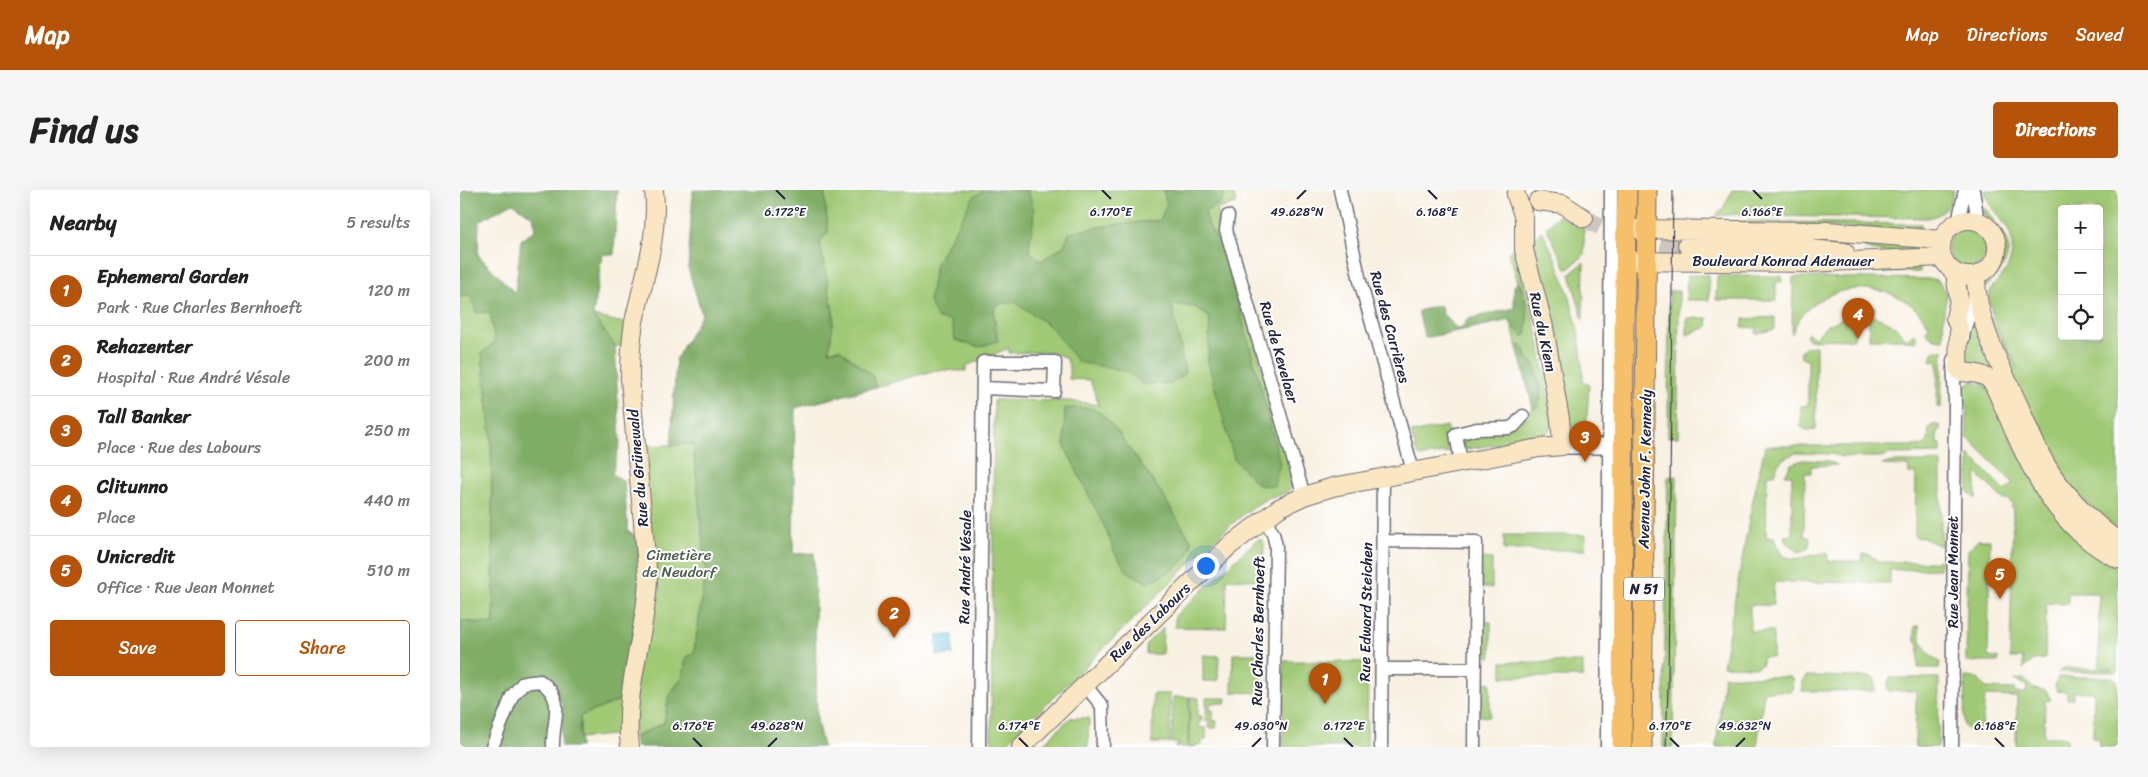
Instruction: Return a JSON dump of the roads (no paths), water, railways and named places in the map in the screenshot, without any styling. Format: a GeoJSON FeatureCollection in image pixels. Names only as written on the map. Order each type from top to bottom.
{"type":"FeatureCollection","features":[{"type":"Feature","properties":{"kind":"main road","name":"Rue du Grünewald"},"geometry":{"type":"LineString","coordinates":[[630,747],[630,699],[648,598],[630,360],[634,321],[651,255],[655,229],[654,190]]}},
{"type":"Feature","properties":{"kind":"main road","name":"Avenue John F. Kennedy"},"geometry":{"type":"LineString","coordinates":[[1622,747],[1615,725],[1626,190]]}},
{"type":"Feature","properties":{"kind":"main road","name":"Avenue John F. Kennedy"},"geometry":{"type":"LineString","coordinates":[[1642,747],[1647,190]]}},
{"type":"Feature","properties":{"kind":"main road"},"geometry":{"type":"LineString","coordinates":[[1515,192],[1524,200],[1541,197],[1560,197],[1584,218]]}},
{"type":"Feature","properties":{"kind":"main road","name":"Rue du Kiem"},"geometry":{"type":"LineString","coordinates":[[1515,192],[1524,218],[1524,250],[1544,328],[1560,419],[1562,446]]}},
{"type":"Feature","properties":{"kind":"main road"},"geometry":{"type":"LineString","coordinates":[[1524,218],[1541,197]]}},
{"type":"Feature","properties":{"kind":"main road"},"geometry":{"type":"LineString","coordinates":[[1976,283],[1991,266],[1996,249],[1992,233],[1978,222],[1972,220],[1958,222],[1946,232],[1942,248],[1945,263],[1955,273],[1976,283],[1994,352],[2035,443],[2054,478],[2080,509],[2118,541]]}},
{"type":"Feature","properties":{"kind":"main road","name":"Boulevard Konrad Adenauer"},"geometry":{"type":"LineString","coordinates":[[1626,229],[1827,231],[1920,238],[1942,248]]}},
{"type":"Feature","properties":{"kind":"main road"},"geometry":{"type":"LineString","coordinates":[[1785,247],[1920,238]]}},
{"type":"Feature","properties":{"kind":"main road","name":"Boulevard Konrad Adenauer"},"geometry":{"type":"LineString","coordinates":[[1687,245],[1785,247]]}},
{"type":"Feature","properties":{"kind":"main road"},"geometry":{"type":"LineString","coordinates":[[1785,247],[1920,259]]}},
{"type":"Feature","properties":{"kind":"main road","name":"Boulevard Konrad Adenauer"},"geometry":{"type":"LineString","coordinates":[[1625,261],[1806,263],[1920,259],[1942,248]]}},
{"type":"Feature","properties":{"kind":"main road","name":"Rue Jean Monnet"},"geometry":{"type":"LineString","coordinates":[[1955,273],[1958,300],[1955,318],[1959,328],[1958,365],[1961,372]]}},
{"type":"Feature","properties":{"kind":"main road"},"geometry":{"type":"LineString","coordinates":[[1961,372],[1984,375],[1994,385],[2024,454],[2046,494],[2068,521],[2082,534],[2098,548],[2118,559]]}},
{"type":"Feature","properties":{"kind":"main road","name":"Rue des Labours"},"geometry":{"type":"LineString","coordinates":[[1021,747],[1228,547],[1279,508],[1304,496],[1333,487],[1383,476],[1539,448],[1562,446]]}},
{"type":"Feature","properties":{"kind":"street","name":"Rue des Carrières"},"geometry":{"type":"LineString","coordinates":[[1340,190],[1360,281],[1413,471]]}},
{"type":"Feature","properties":{"kind":"street","name":"Avenue John F. Kennedy"},"geometry":{"type":"LineString","coordinates":[[1607,747],[1615,725],[1609,446],[1611,190]]}},
{"type":"Feature","properties":{"kind":"street"},"geometry":{"type":"LineString","coordinates":[[1958,222],[1965,190]]}},
{"type":"Feature","properties":{"kind":"street"},"geometry":{"type":"LineString","coordinates":[[1973,190],[1978,222]]}},
{"type":"Feature","properties":{"kind":"street","name":"Rue de Kevelaer"},"geometry":{"type":"LineString","coordinates":[[1228,216],[1226,230],[1304,496]]}},
{"type":"Feature","properties":{"kind":"street","name":"Rue Jean Monnet"},"geometry":{"type":"LineString","coordinates":[[1955,401],[1961,372],[1964,330],[1973,306],[1976,283]]}},
{"type":"Feature","properties":{"kind":"street","name":"Rue Jean Monnet"},"geometry":{"type":"LineString","coordinates":[[1952,747],[1955,401],[1953,380],[1955,318]]}},
{"type":"Feature","properties":{"kind":"street","name":"Rue André Vésale"},"geometry":{"type":"LineString","coordinates":[[979,747],[982,388],[983,362],[1055,362],[1054,391],[982,388]]}},
{"type":"Feature","properties":{"kind":"street"},"geometry":{"type":"LineString","coordinates":[[1461,462],[1456,434],[1476,429],[1509,428],[1514,426],[1523,416]]}},
{"type":"Feature","properties":{"kind":"street","name":"Rue des Labours"},"geometry":{"type":"LineString","coordinates":[[1562,446],[1609,446]]}},
{"type":"Feature","properties":{"kind":"street","name":"Rue Edward Steichen"},"geometry":{"type":"LineString","coordinates":[[1381,747],[1383,476]]}},
{"type":"Feature","properties":{"kind":"street","name":"Rue Charles Bernhoeft"},"geometry":{"type":"LineString","coordinates":[[1264,518],[1273,533],[1276,546],[1273,747]]}},
{"type":"Feature","properties":{"kind":"street"},"geometry":{"type":"LineString","coordinates":[[1383,541],[1476,542],[1474,747]]}},
{"type":"Feature","properties":{"kind":"street"},"geometry":{"type":"LineString","coordinates":[[1382,669],[1475,669]]}},
{"type":"Feature","properties":{"kind":"street"},"geometry":{"type":"LineString","coordinates":[[492,747],[512,696],[523,683],[540,681],[552,690],[556,704],[553,747]]}},
{"type":"Feature","properties":{"kind":"street"},"geometry":{"type":"LineString","coordinates":[[1085,685],[1102,706],[1102,747]]}},
{"type":"Feature","properties":{"kind":"water"},"geometry":{"type":"Polygon","coordinates":[[[937,635],[953,635],[953,655],[937,655],[937,635]]]}},
{"type":"Feature","properties":{"kind":"tunnel"},"geometry":{"type":"LineString","coordinates":[[1584,218],[1610,231],[1634,239],[1659,244],[1687,245]]}},
{"type":"Feature","properties":{"kind":"tram line"},"geometry":{"type":"LineString","coordinates":[[1666,747],[1673,190]]}},
{"type":"Feature","properties":{"kind":"place","name":"Clitunno"},"geometry":{"type":"Point","coordinates":[1858,339]}},
{"type":"Feature","properties":{"kind":"place","name":"Tall Banker"},"geometry":{"type":"Point","coordinates":[1585,462]}},
{"type":"Feature","properties":{"kind":"place","name":"Unicredit"},"geometry":{"type":"Point","coordinates":[2000,599]}},
{"type":"Feature","properties":{"kind":"place","name":"Rehazenter"},"geometry":{"type":"Point","coordinates":[894,638]}},
{"type":"Feature","properties":{"kind":"place","name":"Ephemeral Garden"},"geometry":{"type":"Point","coordinates":[1325,704]}},
{"type":"Feature","properties":{"kind":"park label","name":"Cimetière de Neudorf"},"geometry":{"type":"Point","coordinates":[679,564]}}]}
